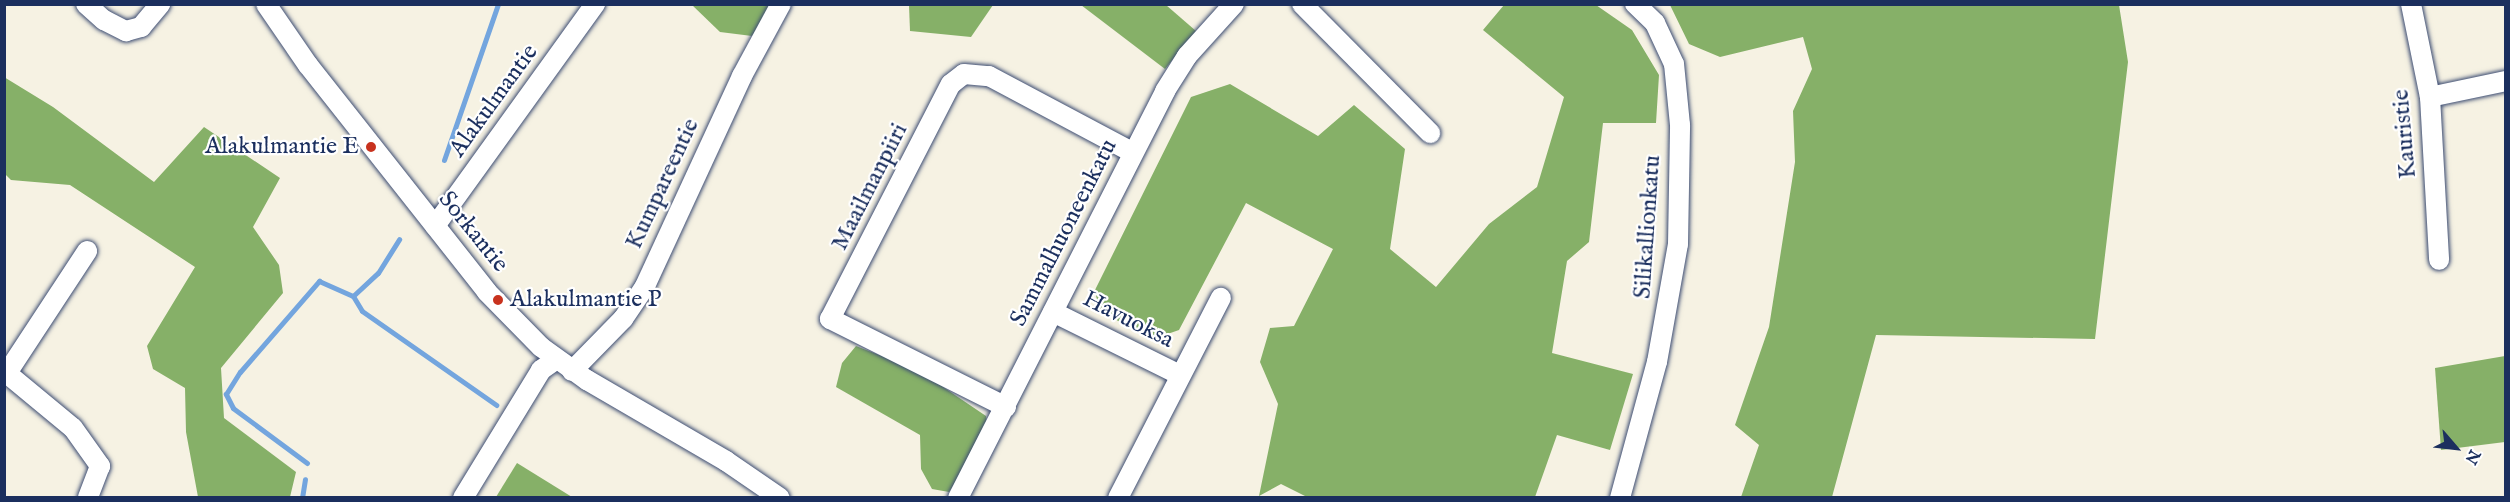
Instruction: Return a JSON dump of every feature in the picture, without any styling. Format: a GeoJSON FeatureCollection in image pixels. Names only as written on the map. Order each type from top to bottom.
{"type":"FeatureCollection","features":[{"type":"Feature","properties":{"kind":"street"},"geometry":{"type":"LineString","coordinates":[[86,4],[104,20],[126,31],[141,27],[160,4]]}},
{"type":"Feature","properties":{"kind":"street","name":"Sorkantie"},"geometry":{"type":"LineString","coordinates":[[266,4],[487,292],[572,371],[726,461],[780,498]]}},
{"type":"Feature","properties":{"kind":"street","name":"Alakulmantie"},"geometry":{"type":"LineString","coordinates":[[435,226],[595,4]]}},
{"type":"Feature","properties":{"kind":"street","name":"Kumpareentie"},"geometry":{"type":"LineString","coordinates":[[572,371],[623,319],[645,286],[742,76],[781,4]]}},
{"type":"Feature","properties":{"kind":"street","name":"Sammalhuoneenkatu"},"geometry":{"type":"LineString","coordinates":[[958,498],[1006,407],[1132,152],[1187,56],[1234,4]]}},
{"type":"Feature","properties":{"kind":"street"},"geometry":{"type":"LineString","coordinates":[[1302,4],[1430,134]]}},
{"type":"Feature","properties":{"kind":"street","name":"Silikallionkatu"},"geometry":{"type":"LineString","coordinates":[[1620,498],[1657,362],[1678,244],[1680,125],[1674,64],[1655,23],[1635,4]]}},
{"type":"Feature","properties":{"kind":"street","name":"Kauristie"},"geometry":{"type":"LineString","coordinates":[[2411,4],[2430,97],[2439,260]]}},
{"type":"Feature","properties":{"kind":"street","name":"Maailmanpiiri"},"geometry":{"type":"LineString","coordinates":[[1006,407],[830,318],[951,84],[964,74],[989,76],[1132,152]]}},
{"type":"Feature","properties":{"kind":"street"},"geometry":{"type":"LineString","coordinates":[[2430,97],[2505,81]]}},
{"type":"Feature","properties":{"kind":"street"},"geometry":{"type":"LineString","coordinates":[[87,251],[6,372],[73,429],[100,466],[88,498]]}},
{"type":"Feature","properties":{"kind":"street","name":"Havuoksa"},"geometry":{"type":"LineString","coordinates":[[1118,498],[1221,298]]}},
{"type":"Feature","properties":{"kind":"street","name":"Havuoksa"},"geometry":{"type":"LineString","coordinates":[[1053,312],[1180,375]]}},
{"type":"Feature","properties":{"kind":"street"},"geometry":{"type":"LineString","coordinates":[[463,498],[541,370],[556,358]]}},
{"type":"Feature","properties":{"kind":"green space"},"geometry":{"type":"Polygon","coordinates":[[[909,4],[993,5],[971,37],[910,31],[909,4]]]}},
{"type":"Feature","properties":{"kind":"green space"},"geometry":{"type":"Polygon","coordinates":[[[692,5],[772,5],[752,36],[720,32],[692,5]]]}},
{"type":"Feature","properties":{"kind":"green space"},"geometry":{"type":"Polygon","coordinates":[[[1081,5],[1166,5],[1196,31],[1165,69],[1081,5]]]}},
{"type":"Feature","properties":{"kind":"green space"},"geometry":{"type":"Polygon","coordinates":[[[1504,5],[1596,5],[1632,30],[1659,75],[1656,123],[1603,123],[1589,242],[1567,261],[1552,353],[1633,374],[1610,450],[1557,435],[1535,497],[1307,497],[1281,484],[1259,496],[1278,404],[1260,362],[1270,328],[1294,326],[1333,249],[1246,203],[1179,330],[1153,339],[1099,311],[1095,290],[1191,97],[1230,84],[1318,136],[1354,105],[1405,149],[1390,249],[1436,287],[1489,224],[1537,187],[1564,97],[1483,30],[1504,5]]]}},
{"type":"Feature","properties":{"kind":"green space"},"geometry":{"type":"Polygon","coordinates":[[[1670,5],[2119,5],[2128,62],[2095,339],[1876,335],[1832,497],[1741,497],[1759,445],[1735,425],[1769,327],[1795,162],[1793,111],[1812,69],[1803,37],[1720,57],[1689,44],[1670,5]]]}},
{"type":"Feature","properties":{"kind":"green space"},"geometry":{"type":"Polygon","coordinates":[[[4,77],[53,107],[154,182],[204,127],[280,178],[253,227],[279,265],[283,293],[221,368],[224,418],[296,472],[290,497],[198,497],[186,432],[185,388],[153,369],[147,346],[195,267],[70,185],[11,180],[5,174],[4,77]]]}},
{"type":"Feature","properties":{"kind":"green space"},"geometry":{"type":"Polygon","coordinates":[[[856,346],[918,370],[986,416],[988,431],[949,492],[932,489],[921,469],[920,435],[836,387],[842,363],[856,346]]]}},
{"type":"Feature","properties":{"kind":"green space"},"geometry":{"type":"Polygon","coordinates":[[[2505,356],[2505,442],[2441,450],[2435,368],[2505,356]]]}},
{"type":"Feature","properties":{"kind":"green space"},"geometry":{"type":"Polygon","coordinates":[[[517,463],[572,497],[496,497],[517,463]]]}},
{"type":"Feature","properties":{"kind":"waterway"},"geometry":{"type":"LineString","coordinates":[[444,160],[498,4]]}},
{"type":"Feature","properties":{"kind":"waterway"},"geometry":{"type":"LineString","coordinates":[[307,463],[233,408],[226,394],[240,372],[319,281],[353,296],[378,273],[399,239]]}},
{"type":"Feature","properties":{"kind":"waterway"},"geometry":{"type":"LineString","coordinates":[[353,296],[362,311],[496,405]]}},
{"type":"Feature","properties":{"kind":"waterway"},"geometry":{"type":"LineString","coordinates":[[302,498],[305,479]]}},
{"type":"Feature","properties":{"kind":"place","name":"Alakulmantie E"},"geometry":{"type":"Point","coordinates":[371,147]}},
{"type":"Feature","properties":{"kind":"place","name":"Alakulmantie P"},"geometry":{"type":"Point","coordinates":[498,300]}}]}
